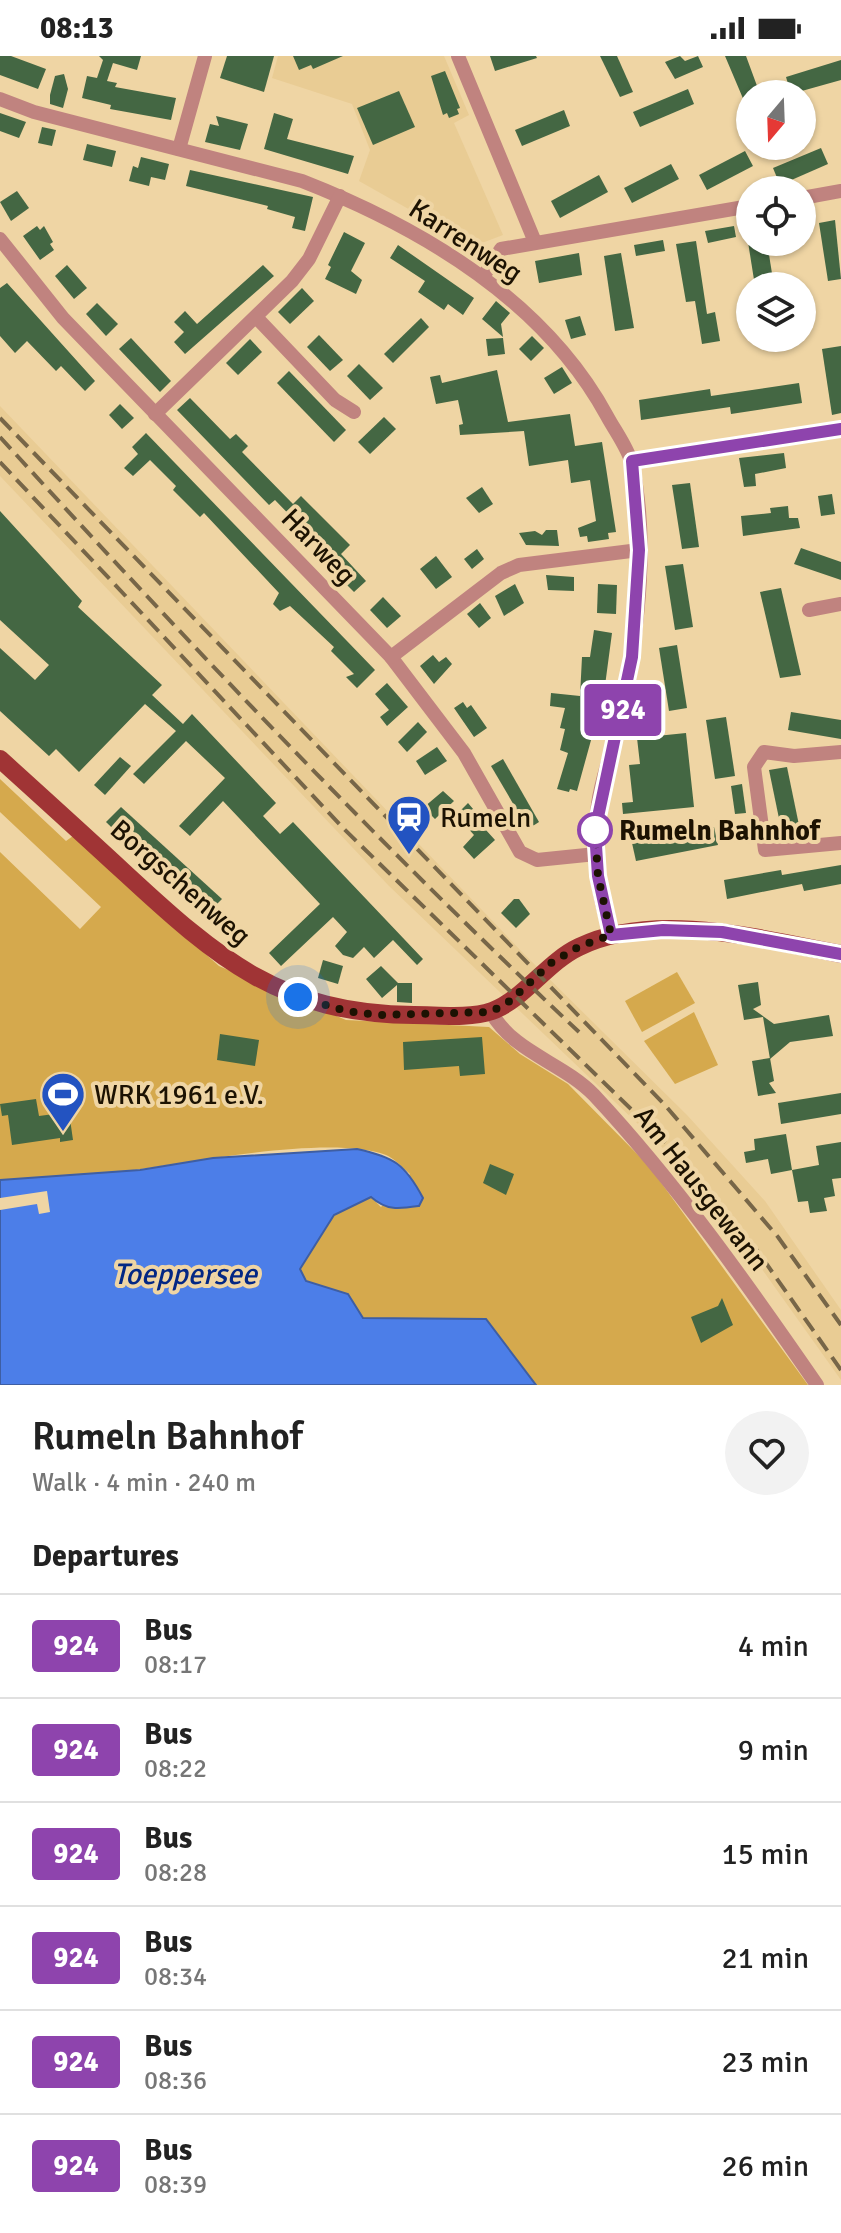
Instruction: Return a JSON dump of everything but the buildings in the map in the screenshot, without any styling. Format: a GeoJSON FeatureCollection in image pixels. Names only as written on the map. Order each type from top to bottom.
{"type":"FeatureCollection","features":[{"type":"Feature","properties":{"kind":"main road","name":"Borgschenweg"},"geometry":{"type":"LineString","coordinates":[[0,759],[196,937],[233,966],[298,997],[362,1013],[461,1015],[491,1012]]}},
{"type":"Feature","properties":{"kind":"main road"},"geometry":{"type":"LineString","coordinates":[[491,1012],[510,1001],[551,963],[580,946],[611,935],[663,930],[722,932],[841,954]]}},
{"type":"Feature","properties":{"kind":"street"},"geometry":{"type":"LineString","coordinates":[[179,149],[205,56]]}},
{"type":"Feature","properties":{"kind":"street"},"geometry":{"type":"LineString","coordinates":[[458,56],[535,242]]}},
{"type":"Feature","properties":{"kind":"street","name":"Karrenweg"},"geometry":{"type":"LineString","coordinates":[[0,99],[34,112],[302,181],[340,196],[422,239],[483,277],[513,300],[593,390],[632,461]]}},
{"type":"Feature","properties":{"kind":"street"},"geometry":{"type":"LineString","coordinates":[[816,195],[841,191]]}},
{"type":"Feature","properties":{"kind":"street"},"geometry":{"type":"LineString","coordinates":[[155,414],[256,317],[309,259],[340,196]]}},
{"type":"Feature","properties":{"kind":"street"},"geometry":{"type":"LineString","coordinates":[[483,277],[501,249],[736,208]]}},
{"type":"Feature","properties":{"kind":"street","name":"Harweg"},"geometry":{"type":"LineString","coordinates":[[0,239],[35,285],[155,414],[391,657],[464,753],[525,857],[537,860],[596,854]]}},
{"type":"Feature","properties":{"kind":"street"},"geometry":{"type":"LineString","coordinates":[[256,317],[335,400],[354,412]]}},
{"type":"Feature","properties":{"kind":"street"},"geometry":{"type":"LineString","coordinates":[[611,935],[596,854],[598,802],[625,703],[632,657],[639,550],[632,461],[841,429]]}},
{"type":"Feature","properties":{"kind":"street"},"geometry":{"type":"LineString","coordinates":[[391,657],[501,573],[519,565],[639,550]]}},
{"type":"Feature","properties":{"kind":"street"},"geometry":{"type":"LineString","coordinates":[[809,610],[841,604]]}},
{"type":"Feature","properties":{"kind":"street"},"geometry":{"type":"LineString","coordinates":[[841,752],[794,756],[764,752],[754,767],[765,850],[841,843]]}},
{"type":"Feature","properties":{"kind":"street","name":"Am Hausgewann"},"geometry":{"type":"LineString","coordinates":[[491,1012],[501,1028],[523,1048],[590,1092],[650,1155],[817,1385]]}},
{"type":"Feature","properties":{"kind":"shaded area"},"geometry":{"type":"Polygon","coordinates":[[[278,56],[444,56],[469,115],[454,123],[503,235],[474,246],[359,181],[370,150],[352,104],[272,78],[278,56]]]}},
{"type":"Feature","properties":{"kind":"shaded area"},"geometry":{"type":"Polygon","coordinates":[[[0,406],[524,954],[687,1115],[765,1201],[841,1310],[841,1380],[734,1230],[660,1145],[389,886],[0,476],[0,406]]]}},
{"type":"Feature","properties":{"kind":"shaded area"},"geometry":{"type":"Polygon","coordinates":[[[0,779],[66,841],[73,836],[219,966],[346,1020],[489,1027],[520,1054],[568,1084],[649,1166],[808,1385],[536,1385],[486,1319],[363,1318],[348,1294],[306,1281],[300,1269],[334,1215],[371,1197],[381,1207],[410,1174],[386,1155],[362,1150],[300,1149],[106,1173],[0,1180],[0,852],[80,929],[101,907],[0,812],[0,779]]]}},
{"type":"Feature","properties":{"kind":"shaded area"},"geometry":{"type":"Polygon","coordinates":[[[677,972],[695,1003],[642,1032],[625,1001],[677,972]]]}},
{"type":"Feature","properties":{"kind":"shaded area"},"geometry":{"type":"Polygon","coordinates":[[[694,1012],[718,1065],[675,1084],[644,1041],[694,1012]]]}},
{"type":"Feature","properties":{"kind":"water","name":"Toeppersee"},"geometry":{"type":"Polygon","coordinates":[[[357,1149],[380,1155],[397,1164],[410,1177],[423,1198],[419,1206],[399,1208],[382,1205],[371,1197],[334,1215],[300,1269],[306,1281],[348,1294],[363,1318],[486,1319],[536,1385],[0,1385],[0,1180],[140,1170],[213,1158],[357,1149]]]}},
{"type":"Feature","properties":{"kind":"pier"},"geometry":{"type":"Polygon","coordinates":[[[47,1191],[50,1212],[39,1214],[37,1204],[0,1210],[0,1198],[47,1191]]]}},
{"type":"Feature","properties":{"kind":"railway"},"geometry":{"type":"LineString","coordinates":[[0,418],[664,1104],[778,1237],[841,1325]]}},
{"type":"Feature","properties":{"kind":"railway"},"geometry":{"type":"LineString","coordinates":[[0,437],[284,740],[430,888],[579,1032]]}},
{"type":"Feature","properties":{"kind":"railway"},"geometry":{"type":"LineString","coordinates":[[0,462],[344,829],[674,1151],[756,1249],[841,1370]]}},
{"type":"Feature","properties":{"kind":"bus line","name":"924"},"geometry":{"type":"LineString","coordinates":[[841,429],[632,461],[639,512],[632,657],[625,703],[598,802],[595,831],[598,876],[611,935],[663,930],[722,932],[841,954]]}},
{"type":"Feature","properties":{"kind":"place","name":"Rumeln Bahnhof"},"geometry":{"type":"Point","coordinates":[595,830]}},
{"type":"Feature","properties":{"kind":"place","name":"Rumeln"},"geometry":{"type":"Point","coordinates":[409,856]}},
{"type":"Feature","properties":{"kind":"place","name":"WRK 1961 e.V."},"geometry":{"type":"Point","coordinates":[63,1133]}},
{"type":"Feature","properties":{"kind":"route"},"geometry":{"type":"LineString","coordinates":[[298,997],[346,1011],[378,1015],[477,1014],[501,1007],[551,963],[580,946],[611,935],[598,876],[595,830]]}}]}
